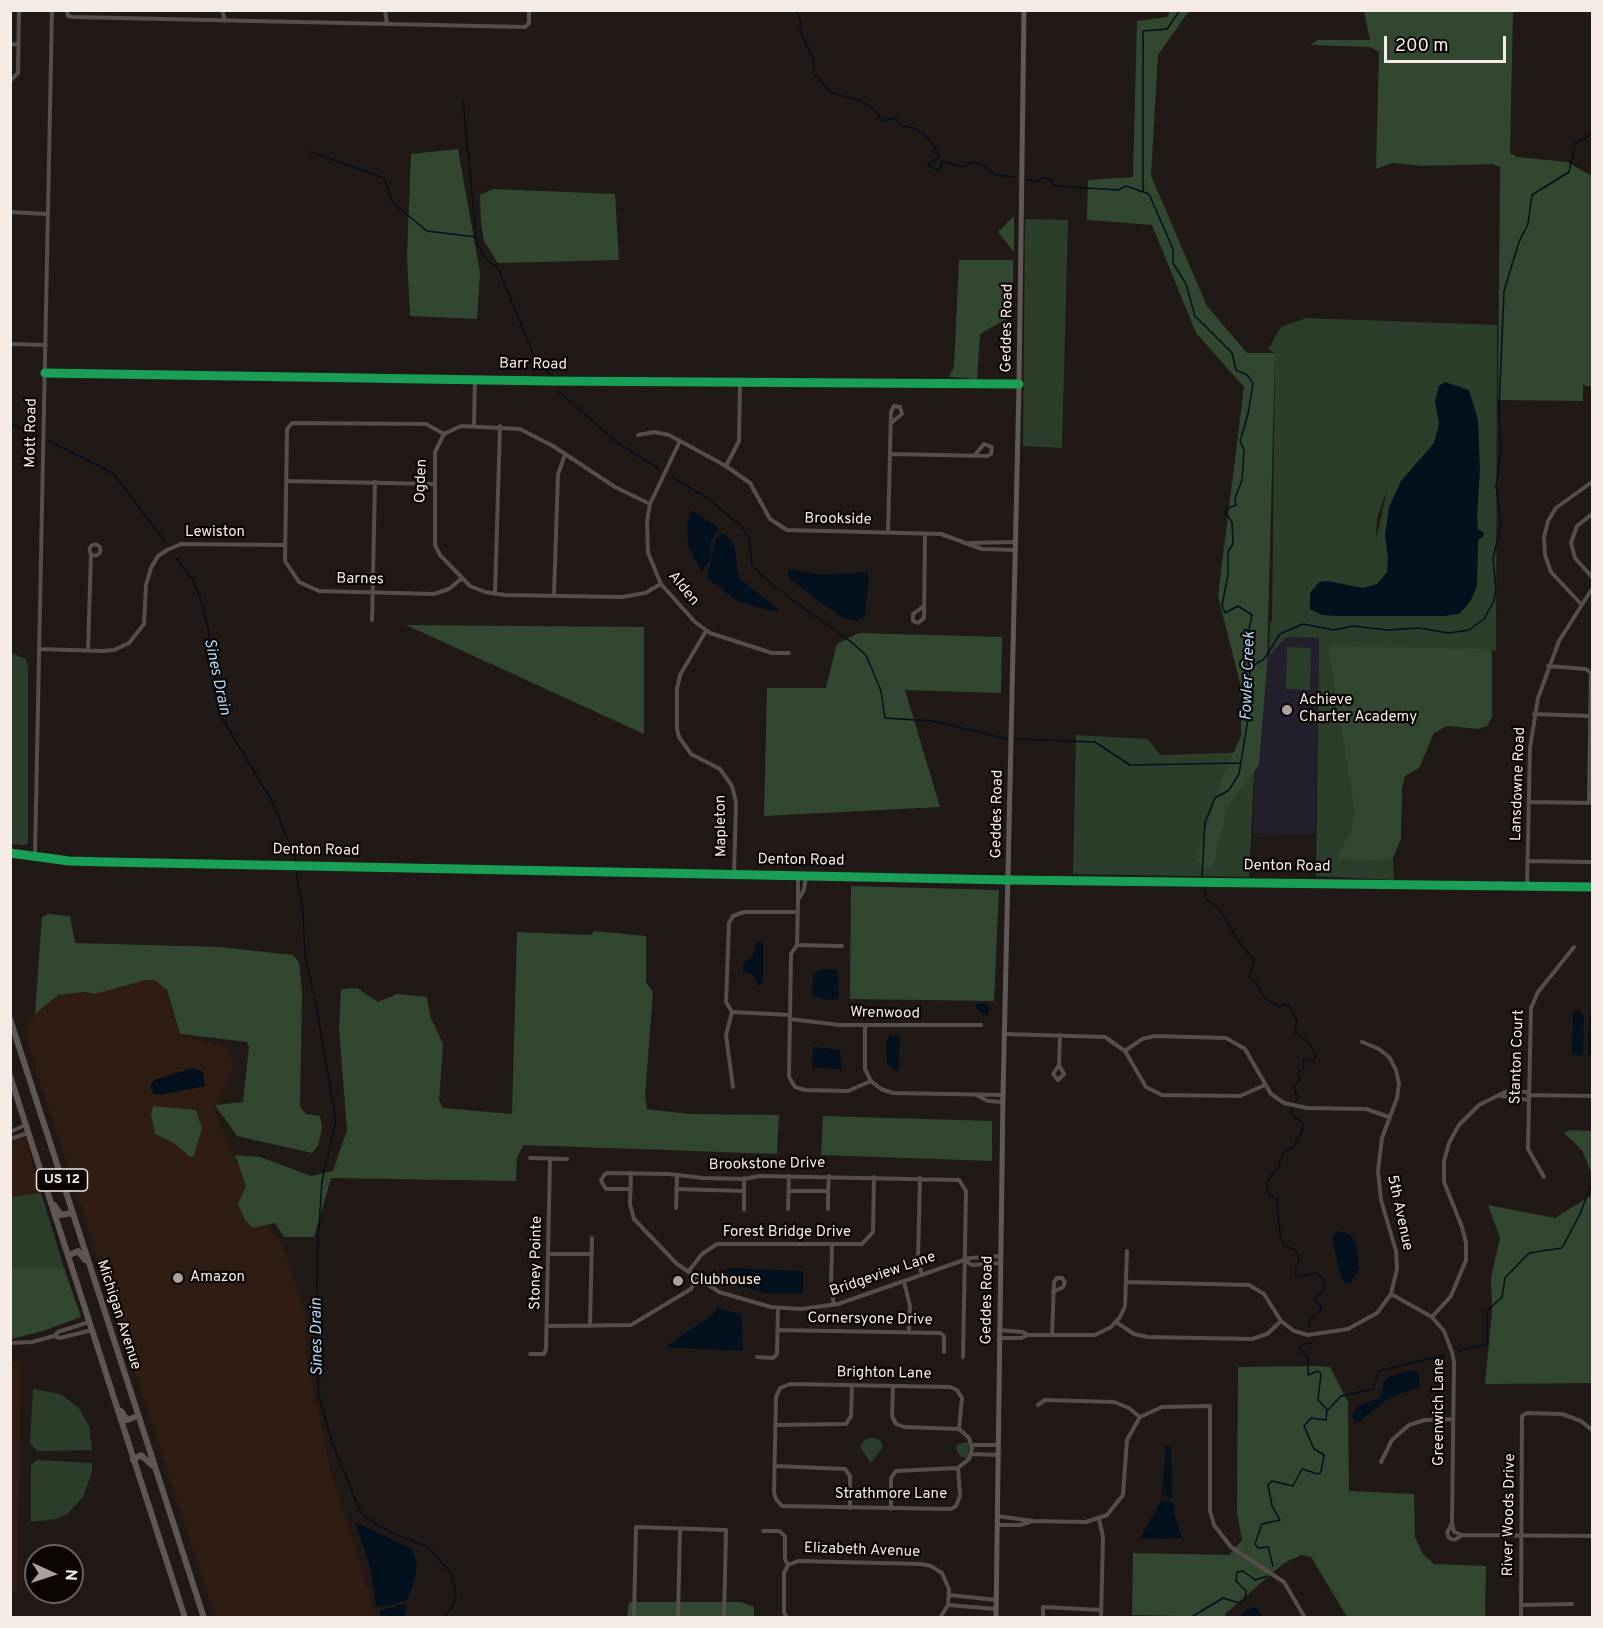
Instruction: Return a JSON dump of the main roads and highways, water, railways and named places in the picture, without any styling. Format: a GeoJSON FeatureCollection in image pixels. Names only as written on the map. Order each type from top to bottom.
{"type":"FeatureCollection","features":[{"type":"Feature","properties":{"kind":"main road","name":"Geddes Road"},"geometry":{"type":"LineString","coordinates":[[996,1617],[1003,1095],[1010,880],[1024,10]]}},
{"type":"Feature","properties":{"kind":"main road","name":"Denton Road"},"geometry":{"type":"LineString","coordinates":[[10,853],[69,861],[1010,880],[1593,887]]}},
{"type":"Feature","properties":{"kind":"main road","name":"Michigan Avenue"},"geometry":{"type":"LineString","coordinates":[[10,1019],[204,1617]]}},
{"type":"Feature","properties":{"kind":"main road"},"geometry":{"type":"LineString","coordinates":[[10,1043],[21,1051]]}},
{"type":"Feature","properties":{"kind":"main road","name":"Michigan Avenue"},"geometry":{"type":"LineString","coordinates":[[10,1076],[185,1617]]}},
{"type":"Feature","properties":{"kind":"main road"},"geometry":{"type":"LineString","coordinates":[[48,1194],[61,1215],[72,1213]]}},
{"type":"Feature","properties":{"kind":"main road"},"geometry":{"type":"LineString","coordinates":[[68,1256],[78,1251],[89,1265]]}},
{"type":"Feature","properties":{"kind":"main road"},"geometry":{"type":"LineString","coordinates":[[111,1389],[124,1418],[130,1420],[138,1416]]}},
{"type":"Feature","properties":{"kind":"main road"},"geometry":{"type":"LineString","coordinates":[[133,1460],[137,1456],[143,1456],[154,1468]]}},
{"type":"Feature","properties":{"kind":"water"},"geometry":{"type":"Polygon","coordinates":[[[1445,382],[1469,390],[1478,420],[1480,469],[1477,516],[1478,529],[1484,533],[1483,537],[1478,540],[1477,586],[1470,602],[1459,614],[1444,616],[1337,616],[1322,615],[1310,609],[1310,593],[1319,582],[1328,581],[1363,588],[1377,584],[1387,572],[1385,535],[1389,507],[1401,481],[1434,443],[1439,424],[1435,401],[1439,386],[1445,382]]]}},
{"type":"Feature","properties":{"kind":"water"},"geometry":{"type":"Polygon","coordinates":[[[692,510],[719,528],[711,541],[710,560],[701,572],[688,546],[687,525],[692,510]]]}},
{"type":"Feature","properties":{"kind":"water"},"geometry":{"type":"Polygon","coordinates":[[[721,534],[725,534],[734,545],[739,578],[780,611],[770,611],[738,601],[707,578],[715,541],[721,534]]]}},
{"type":"Feature","properties":{"kind":"water"},"geometry":{"type":"Polygon","coordinates":[[[791,569],[821,575],[867,572],[869,577],[865,616],[856,621],[842,618],[791,580],[787,573],[791,569]]]}},
{"type":"Feature","properties":{"kind":"water"},"geometry":{"type":"Polygon","coordinates":[[[760,941],[763,944],[763,978],[762,984],[758,985],[753,975],[743,971],[743,964],[753,955],[757,942],[760,941]]]}},
{"type":"Feature","properties":{"kind":"water"},"geometry":{"type":"Polygon","coordinates":[[[823,969],[837,970],[839,995],[837,1000],[820,999],[812,993],[813,974],[823,969]]]}},
{"type":"Feature","properties":{"kind":"water"},"geometry":{"type":"Polygon","coordinates":[[[984,1003],[990,1006],[988,1017],[976,1008],[976,1004],[984,1003]]]}},
{"type":"Feature","properties":{"kind":"water"},"geometry":{"type":"Polygon","coordinates":[[[1579,1010],[1584,1017],[1583,1054],[1580,1056],[1573,1054],[1572,1049],[1574,1012],[1579,1010]]]}},
{"type":"Feature","properties":{"kind":"water"},"geometry":{"type":"Polygon","coordinates":[[[1592,1011],[1592,1056],[1588,1049],[1589,1020],[1592,1011]]]}},
{"type":"Feature","properties":{"kind":"water"},"geometry":{"type":"Polygon","coordinates":[[[890,1034],[899,1037],[900,1041],[898,1072],[887,1064],[886,1042],[890,1034]]]}},
{"type":"Feature","properties":{"kind":"water"},"geometry":{"type":"Polygon","coordinates":[[[813,1047],[840,1050],[842,1070],[812,1067],[813,1047]]]}},
{"type":"Feature","properties":{"kind":"water"},"geometry":{"type":"Polygon","coordinates":[[[193,1068],[203,1072],[205,1086],[160,1095],[153,1094],[150,1086],[154,1080],[193,1068]]]}},
{"type":"Feature","properties":{"kind":"water"},"geometry":{"type":"Polygon","coordinates":[[[1337,1231],[1350,1234],[1356,1244],[1359,1269],[1350,1284],[1344,1282],[1340,1274],[1332,1238],[1337,1231]]]}},
{"type":"Feature","properties":{"kind":"water"},"geometry":{"type":"Polygon","coordinates":[[[729,1268],[803,1271],[803,1294],[768,1294],[727,1282],[722,1272],[729,1268]]]}},
{"type":"Feature","properties":{"kind":"water"},"geometry":{"type":"Polygon","coordinates":[[[717,1308],[741,1314],[743,1351],[666,1347],[713,1314],[717,1308]]]}},
{"type":"Feature","properties":{"kind":"water"},"geometry":{"type":"Polygon","coordinates":[[[1412,1370],[1419,1373],[1419,1387],[1391,1397],[1355,1424],[1352,1417],[1357,1406],[1380,1398],[1384,1381],[1391,1376],[1412,1370]]]}},
{"type":"Feature","properties":{"kind":"water"},"geometry":{"type":"Polygon","coordinates":[[[1166,1445],[1171,1447],[1172,1498],[1162,1495],[1166,1445]]]}},
{"type":"Feature","properties":{"kind":"water"},"geometry":{"type":"Polygon","coordinates":[[[1161,1501],[1173,1502],[1182,1538],[1140,1539],[1161,1501]]]}},
{"type":"Feature","properties":{"kind":"water"},"geometry":{"type":"Polygon","coordinates":[[[355,1522],[412,1549],[417,1562],[415,1578],[407,1600],[383,1607],[376,1605],[370,1566],[355,1522]]]}},
{"type":"Feature","properties":{"kind":"water"},"geometry":{"type":"Polygon","coordinates":[[[403,1604],[407,1607],[404,1617],[381,1617],[380,1611],[393,1607],[396,1609],[397,1605],[403,1604]]]}},
{"type":"Feature","properties":{"kind":"water"},"geometry":{"type":"Polygon","coordinates":[[[1255,1607],[1263,1617],[1241,1617],[1243,1612],[1255,1607]]]}},
{"type":"Feature","properties":{"kind":"waterway","name":"Fowler Creek"},"geometry":{"type":"LineString","coordinates":[[796,10],[801,22],[800,31],[813,58],[814,74],[832,93],[862,101],[876,111],[882,121],[895,118],[901,126],[915,128],[931,141],[939,156],[927,166],[940,170],[942,161],[962,167],[973,162],[985,166],[995,175],[1015,177]]}},
{"type":"Feature","properties":{"kind":"waterway"},"geometry":{"type":"LineString","coordinates":[[1143,191],[1143,31],[1167,29],[1180,10]]}},
{"type":"Feature","properties":{"kind":"waterway"},"geometry":{"type":"LineString","coordinates":[[463,101],[477,244],[484,257],[498,268],[536,361],[552,377]]}},
{"type":"Feature","properties":{"kind":"waterway"},"geometry":{"type":"LineString","coordinates":[[1499,533],[1501,521],[1496,487],[1501,450],[1499,408],[1504,291],[1519,242],[1528,224],[1532,195],[1569,172],[1575,144],[1592,134]]}},
{"type":"Feature","properties":{"kind":"waterway"},"geometry":{"type":"LineString","coordinates":[[311,152],[384,178],[393,203],[427,231],[476,237]]}},
{"type":"Feature","properties":{"kind":"waterway","name":"Fowler Creek"},"geometry":{"type":"LineString","coordinates":[[1029,180],[1036,182],[1043,177],[1051,180],[1055,186],[1118,190],[1126,186],[1149,194],[1173,249],[1173,263],[1186,284],[1195,316],[1232,353],[1236,370],[1247,375],[1253,383],[1248,414],[1240,441],[1244,450],[1242,480],[1235,498],[1236,505],[1225,512],[1232,522],[1233,544],[1228,552],[1228,575],[1222,605],[1225,613],[1238,606],[1252,615],[1246,644],[1251,663],[1248,690],[1250,707],[1239,774],[1229,790],[1215,798],[1205,822],[1202,876]]}},
{"type":"Feature","properties":{"kind":"waterway"},"geometry":{"type":"LineString","coordinates":[[552,377],[607,377]]}},
{"type":"Feature","properties":{"kind":"waterway"},"geometry":{"type":"LineString","coordinates":[[558,391],[619,444],[658,468]]}},
{"type":"Feature","properties":{"kind":"waterway","name":"Sines Drain"},"geometry":{"type":"LineString","coordinates":[[10,424],[40,436]]}},
{"type":"Feature","properties":{"kind":"waterway","name":"Sines Drain"},"geometry":{"type":"LineString","coordinates":[[49,441],[113,473],[165,542]]}},
{"type":"Feature","properties":{"kind":"waterway"},"geometry":{"type":"LineString","coordinates":[[672,477],[707,498],[741,526],[749,538],[752,566],[778,590]]}},
{"type":"Feature","properties":{"kind":"waterway"},"geometry":{"type":"LineString","coordinates":[[1251,667],[1264,659],[1280,634],[1303,624],[1334,630],[1353,626],[1387,630],[1419,628],[1449,633],[1469,630],[1484,619],[1494,601],[1496,589],[1493,559],[1498,537]]}},
{"type":"Feature","properties":{"kind":"waterway","name":"Sines Drain"},"geometry":{"type":"LineString","coordinates":[[175,557],[193,580],[201,600],[208,627],[221,716],[273,803],[296,860]]}},
{"type":"Feature","properties":{"kind":"waterway"},"geometry":{"type":"LineString","coordinates":[[784,594],[866,655],[881,691],[885,718],[933,721],[1007,739]]}},
{"type":"Feature","properties":{"kind":"waterway"},"geometry":{"type":"LineString","coordinates":[[1017,739],[1095,742],[1130,765],[1241,763]]}},
{"type":"Feature","properties":{"kind":"waterway","name":"Sines Drain"},"geometry":{"type":"LineString","coordinates":[[296,870],[303,912],[305,955],[314,995]]}},
{"type":"Feature","properties":{"kind":"waterway","name":"Fowler Creek"},"geometry":{"type":"LineString","coordinates":[[1203,885],[1207,900],[1220,909],[1238,941],[1254,960],[1249,977],[1257,984],[1265,998],[1279,1007],[1284,1004],[1289,1005],[1297,1021],[1295,1032],[1310,1044],[1316,1056],[1314,1061],[1303,1060],[1304,1068],[1297,1073],[1300,1078],[1294,1087],[1298,1099],[1295,1103]]}},
{"type":"Feature","properties":{"kind":"waterway","name":"Sines Drain"},"geometry":{"type":"LineString","coordinates":[[315,999],[336,1121],[322,1181],[317,1257],[318,1393],[332,1442],[360,1511],[369,1520],[392,1533],[428,1547],[451,1573],[456,1594],[454,1603],[444,1618]]}},
{"type":"Feature","properties":{"kind":"waterway","name":"Fowler Creek"},"geometry":{"type":"LineString","coordinates":[[1292,1107],[1291,1113],[1304,1128],[1293,1147],[1283,1153],[1279,1166],[1266,1183],[1269,1195],[1277,1198],[1280,1236],[1285,1246],[1296,1250],[1299,1259],[1295,1274],[1301,1277],[1315,1273],[1325,1280],[1323,1291],[1314,1298],[1322,1309],[1309,1321],[1310,1327]]}},
{"type":"Feature","properties":{"kind":"waterway"},"geometry":{"type":"LineString","coordinates":[[1459,1351],[1487,1344],[1487,1311],[1502,1297],[1505,1278],[1529,1253],[1562,1248],[1580,1214],[1592,1183]]}},
{"type":"Feature","properties":{"kind":"waterway","name":"Fowler Creek"},"geometry":{"type":"LineString","coordinates":[[1312,1343],[1303,1344],[1298,1348],[1308,1357],[1308,1375],[1318,1371],[1321,1374],[1318,1400],[1327,1409]]}},
{"type":"Feature","properties":{"kind":"waterway"},"geometry":{"type":"LineString","coordinates":[[1328,1410],[1341,1396],[1373,1389],[1378,1371],[1445,1355]]}},
{"type":"Feature","properties":{"kind":"waterway","name":"Fowler Creek"},"geometry":{"type":"LineString","coordinates":[[1273,1566],[1268,1547],[1258,1548],[1255,1544],[1262,1524],[1280,1520],[1272,1506],[1268,1485],[1272,1481],[1293,1486],[1302,1469],[1318,1474],[1321,1472],[1324,1455],[1314,1449],[1304,1426],[1311,1418],[1326,1420],[1327,1410]]}},
{"type":"Feature","properties":{"kind":"waterway","name":"Fowler Creek"},"geometry":{"type":"LineString","coordinates":[[1190,1618],[1223,1598],[1239,1603],[1245,1600],[1246,1591],[1236,1581],[1237,1572],[1243,1571],[1255,1580],[1267,1576]]}},
{"type":"Feature","properties":{"kind":"place","name":"Achieve Charter Academy"},"geometry":{"type":"Point","coordinates":[1287,710]}},
{"type":"Feature","properties":{"kind":"place","name":"Amazon"},"geometry":{"type":"Point","coordinates":[178,1278]}},
{"type":"Feature","properties":{"kind":"place","name":"Clubhouse"},"geometry":{"type":"Point","coordinates":[678,1281]}}]}
